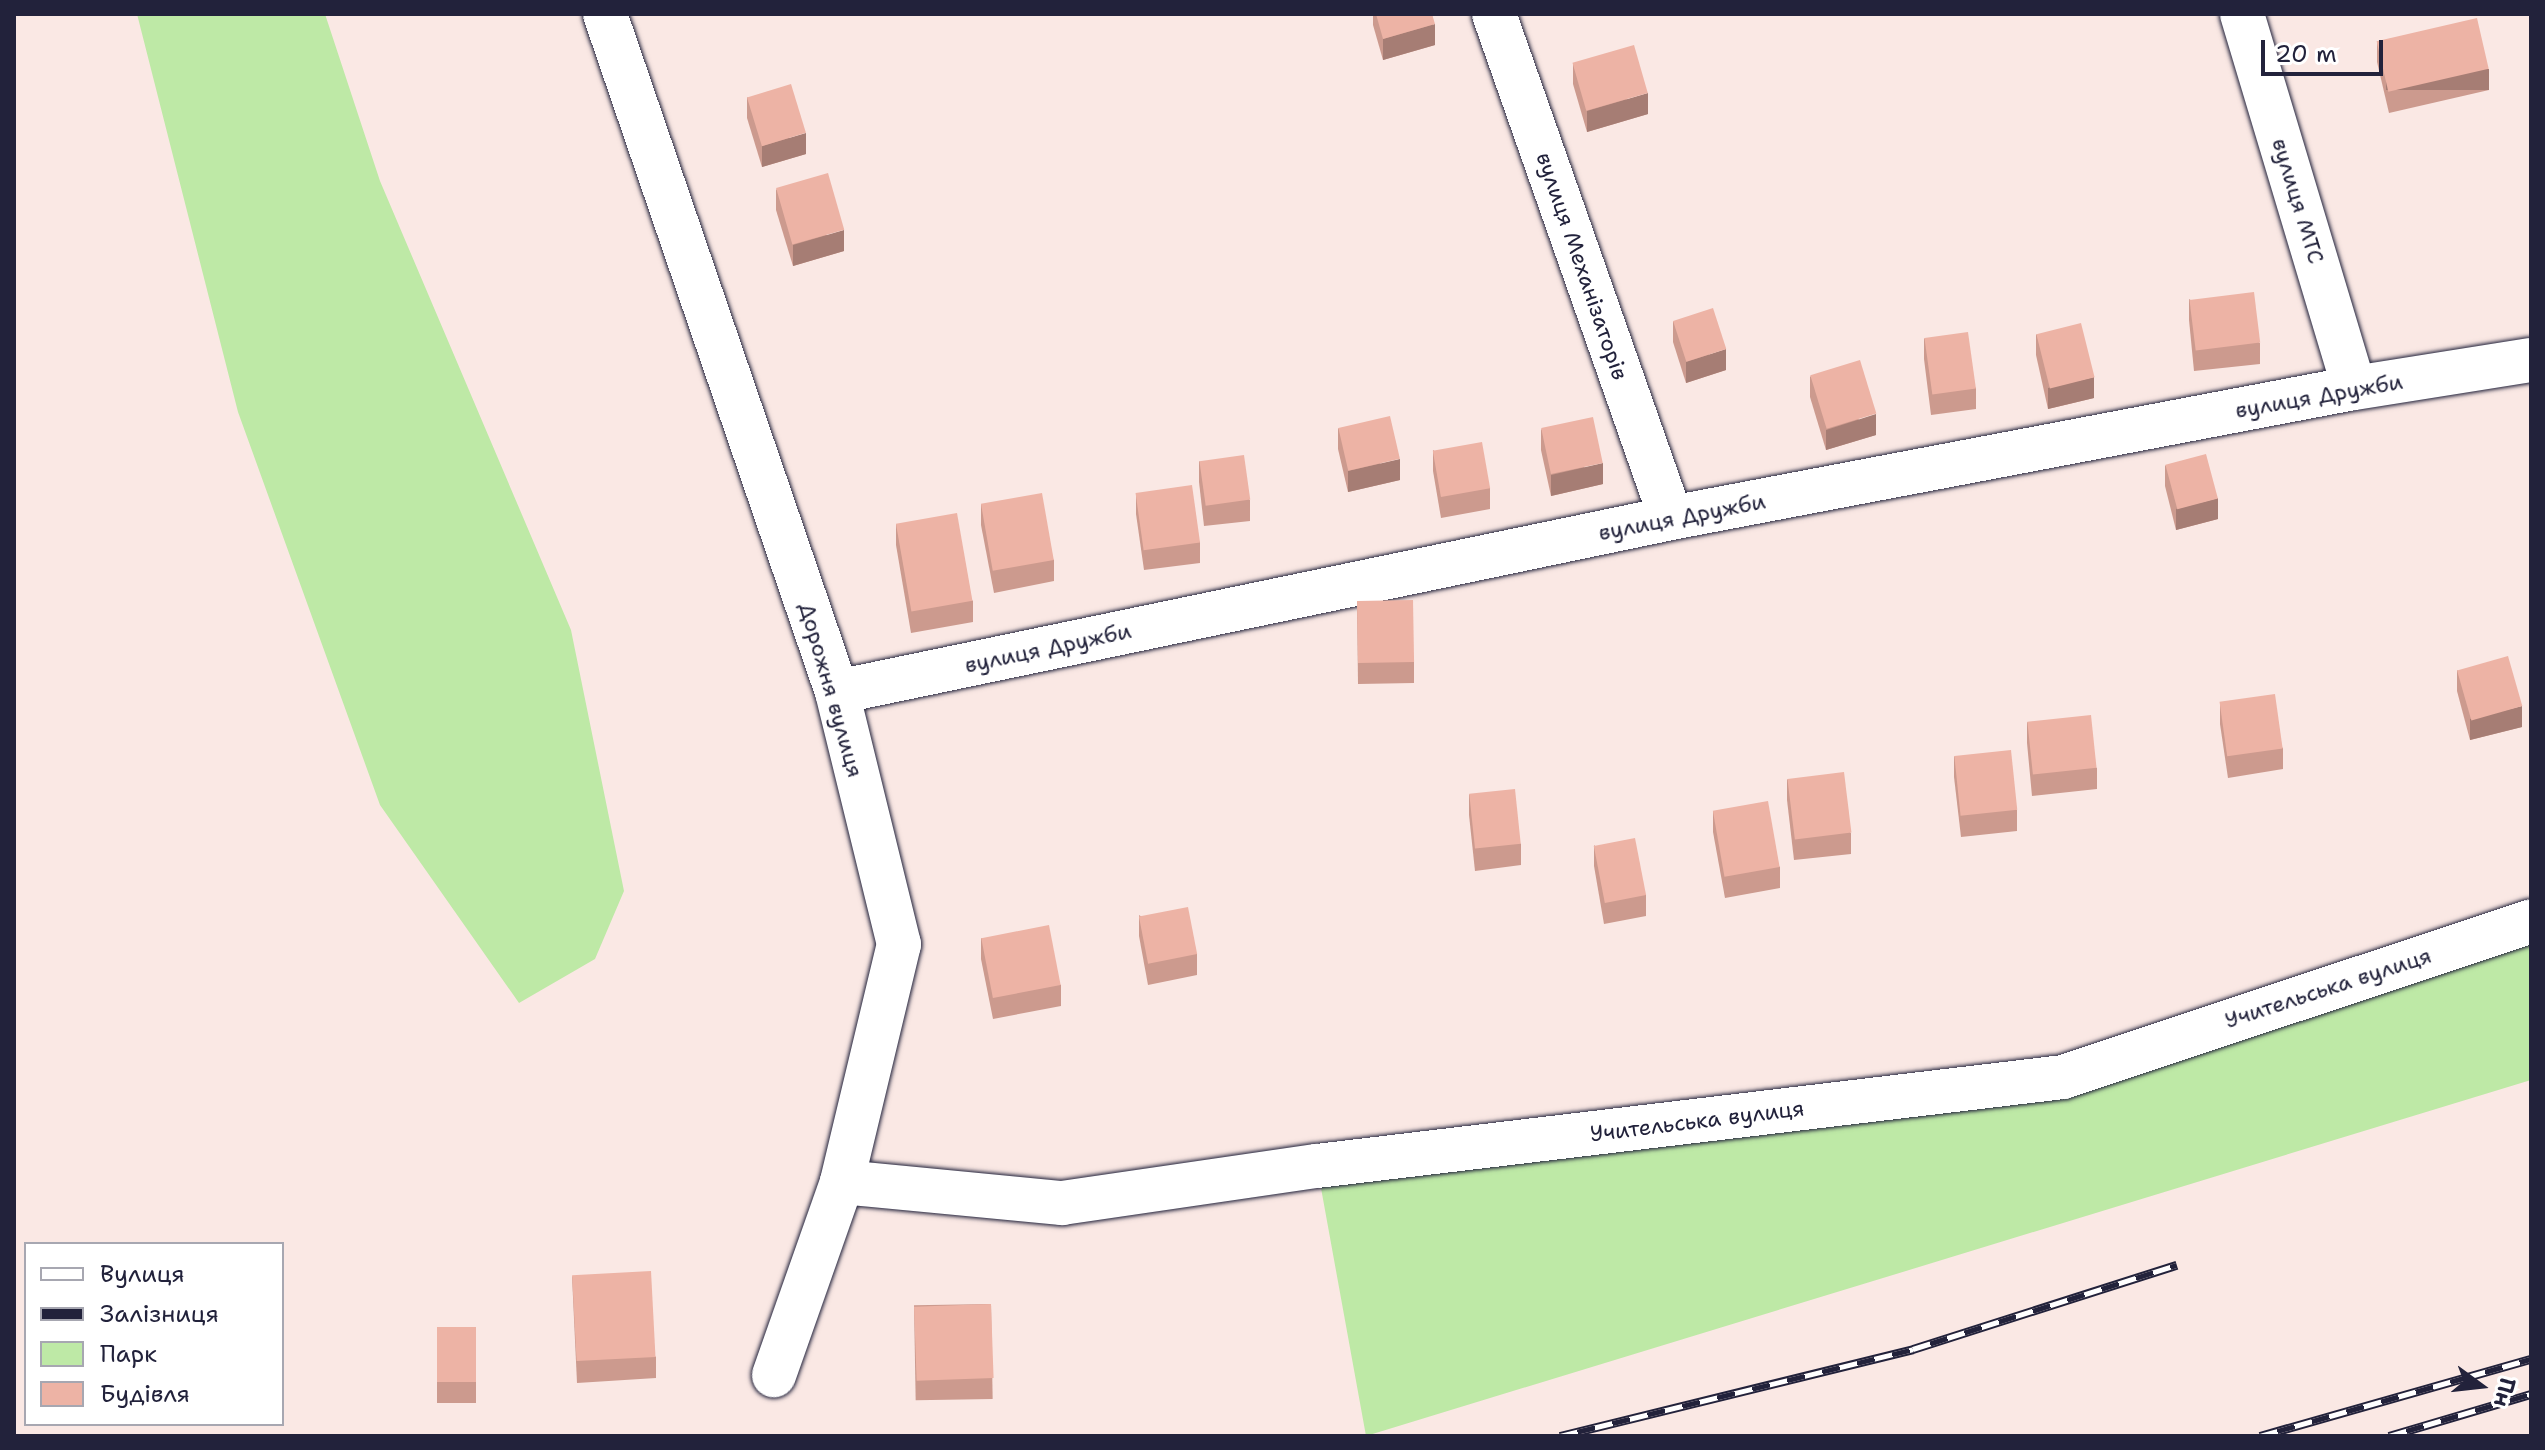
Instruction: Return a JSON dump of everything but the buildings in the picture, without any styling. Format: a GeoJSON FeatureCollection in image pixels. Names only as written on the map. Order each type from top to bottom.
{"type":"FeatureCollection","features":[{"type":"Feature","properties":{"kind":"street","name":"Дорожня вулиця"},"geometry":{"type":"LineString","coordinates":[[605,14],[837,692],[899,944],[842,1182],[774,1375]]}},
{"type":"Feature","properties":{"kind":"street","name":"вулиця Механізаторів"},"geometry":{"type":"LineString","coordinates":[[1494,14],[1671,518]]}},
{"type":"Feature","properties":{"kind":"street","name":"вулиця МТС"},"geometry":{"type":"LineString","coordinates":[[2242,14],[2354,388]]}},
{"type":"Feature","properties":{"kind":"street","name":"вулиця Дружби"},"geometry":{"type":"LineString","coordinates":[[837,692],[1671,518],[2354,388],[2531,360]]}},
{"type":"Feature","properties":{"kind":"street","name":"Учительська вулиця"},"geometry":{"type":"LineString","coordinates":[[842,1182],[1062,1203],[1317,1166],[2063,1077],[2531,921]]}},
{"type":"Feature","properties":{"kind":"green space"},"geometry":{"type":"Polygon","coordinates":[[[137,14],[325,14],[380,181],[571,630],[624,891],[595,959],[519,1003],[380,805],[238,412],[137,14]]]}},
{"type":"Feature","properties":{"kind":"green space"},"geometry":{"type":"Polygon","coordinates":[[[2531,921],[2531,1080],[1366,1436],[1317,1166],[2063,1077],[2531,921]]]}},
{"type":"Feature","properties":{"kind":"railway"},"geometry":{"type":"LineString","coordinates":[[1560,1436],[1913,1349],[2177,1265]]}},
{"type":"Feature","properties":{"kind":"railway"},"geometry":{"type":"LineString","coordinates":[[2260,1436],[2531,1359]]}},
{"type":"Feature","properties":{"kind":"railway"},"geometry":{"type":"LineString","coordinates":[[2389,1436],[2531,1394]]}}]}
